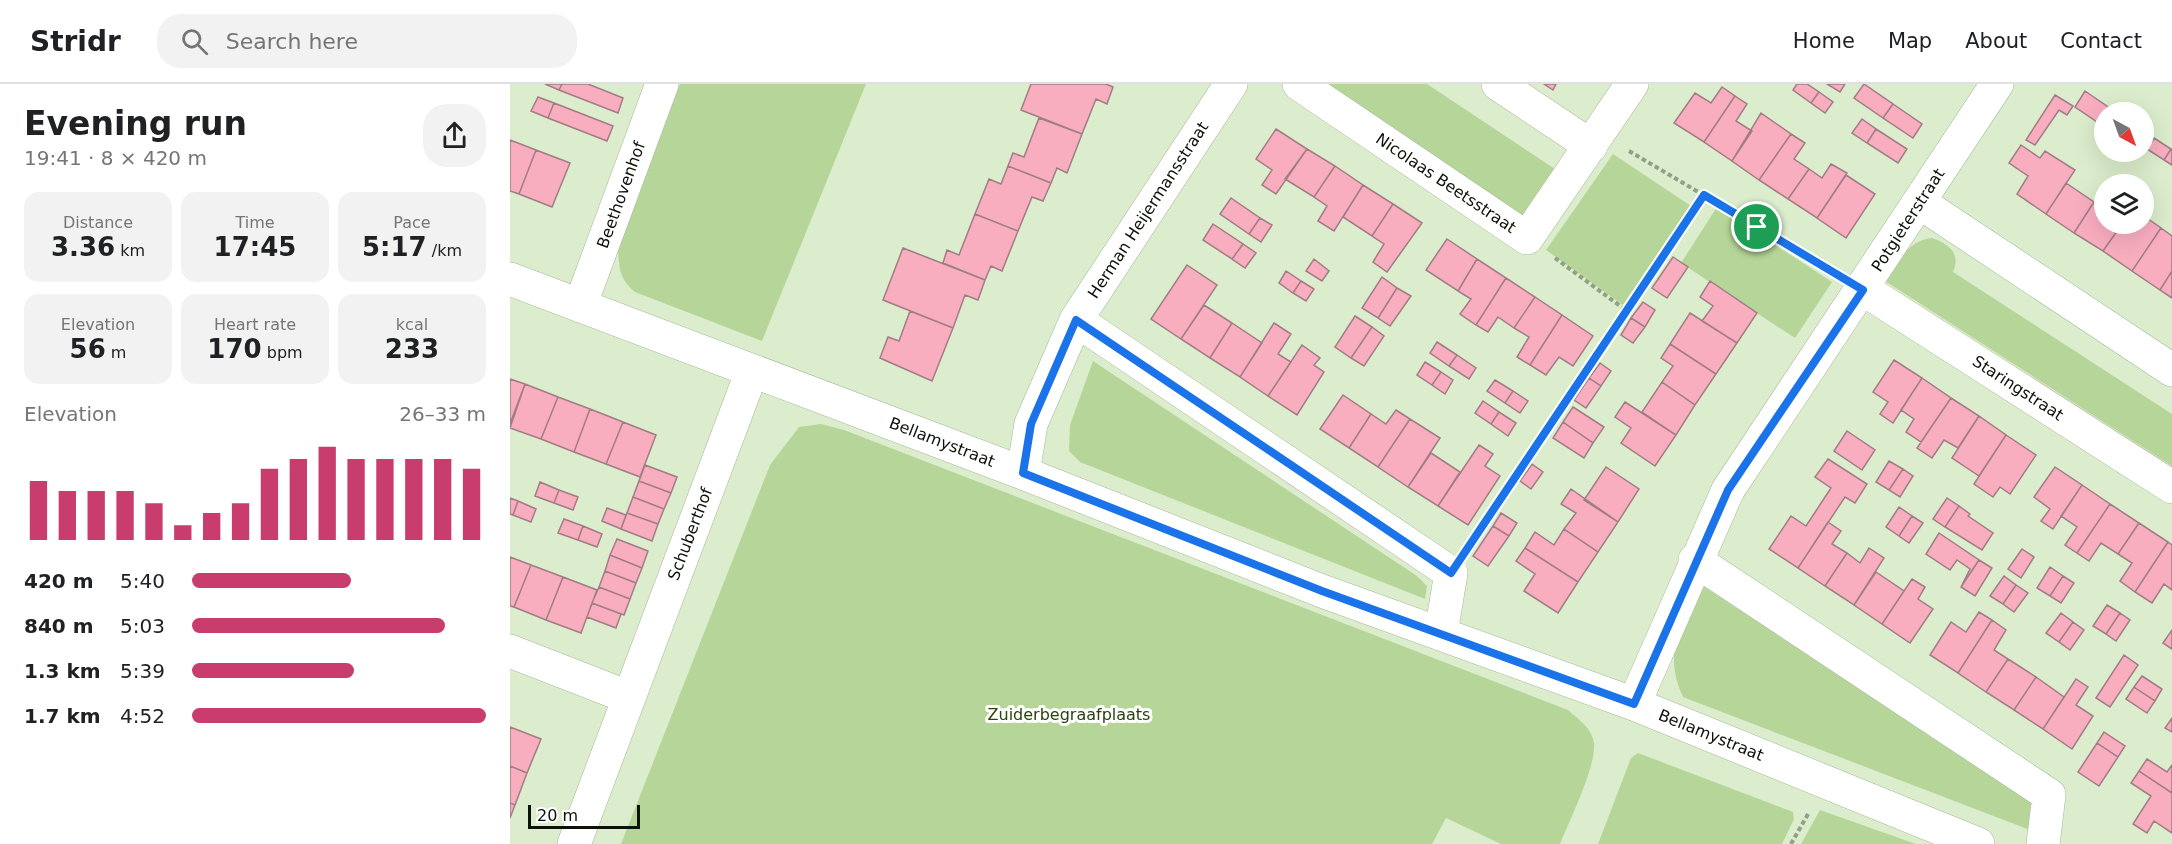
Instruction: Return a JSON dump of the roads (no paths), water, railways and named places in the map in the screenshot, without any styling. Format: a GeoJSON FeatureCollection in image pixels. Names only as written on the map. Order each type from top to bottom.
{"type":"FeatureCollection","features":[{"type":"Feature","properties":{"kind":"street","name":"Beethovenhof"},"geometry":{"type":"LineString","coordinates":[[580,306],[662,84]]}},
{"type":"Feature","properties":{"kind":"street","name":"Herman Heijermansstraat"},"geometry":{"type":"LineString","coordinates":[[1023,473],[1031,424],[1076,320],[1231,84]]}},
{"type":"Feature","properties":{"kind":"street","name":"Nicolaas Beetsstraat"},"geometry":{"type":"LineString","coordinates":[[1299,84],[1527,238],[1632,84]]}},
{"type":"Feature","properties":{"kind":"street"},"geometry":{"type":"LineString","coordinates":[[1498,84],[1594,140]]}},
{"type":"Feature","properties":{"kind":"street","name":"Potgieterstraat"},"geometry":{"type":"LineString","coordinates":[[1634,704],[1695,560],[1728,490],[1863,290],[1997,84]]}},
{"type":"Feature","properties":{"kind":"street"},"geometry":{"type":"LineString","coordinates":[[1919,202],[2172,370]]}},
{"type":"Feature","properties":{"kind":"street","name":"Bellamystraat"},"geometry":{"type":"LineString","coordinates":[[510,279],[1023,473],[1322,591],[1634,704],[1978,844]]}},
{"type":"Feature","properties":{"kind":"street","name":"Staringstraat"},"geometry":{"type":"LineString","coordinates":[[1863,290],[2172,487]]}},
{"type":"Feature","properties":{"kind":"street"},"geometry":{"type":"LineString","coordinates":[[1076,320],[1451,573],[1441,633]]}},
{"type":"Feature","properties":{"kind":"street","name":"Schuberthof"},"geometry":{"type":"LineString","coordinates":[[573,844],[752,371]]}},
{"type":"Feature","properties":{"kind":"street"},"geometry":{"type":"LineString","coordinates":[[1695,560],[2049,795],[2043,844]]}},
{"type":"Feature","properties":{"kind":"street"},"geometry":{"type":"LineString","coordinates":[[510,651],[628,697]]}},
{"type":"Feature","properties":{"kind":"park label","name":"Zuiderbegraafplaats"},"geometry":{"type":"Point","coordinates":[1069,714]}}]}
